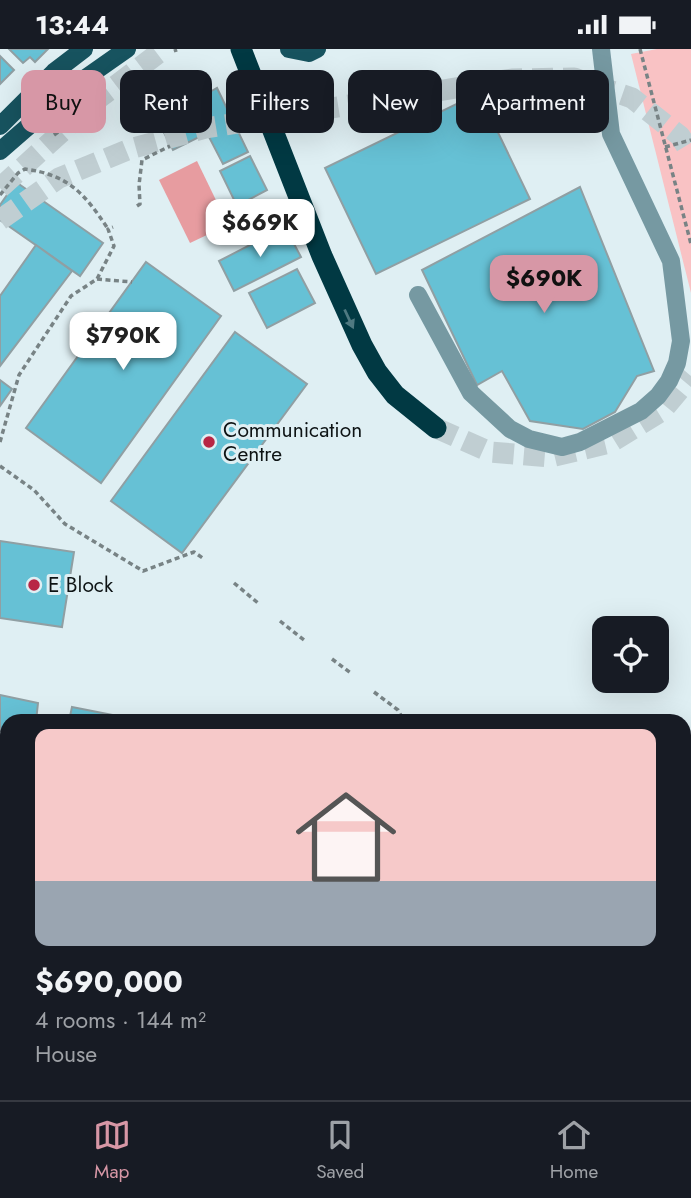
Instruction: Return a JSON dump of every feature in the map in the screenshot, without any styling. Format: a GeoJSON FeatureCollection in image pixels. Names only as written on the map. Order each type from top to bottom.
{"type":"FeatureCollection","features":[{"type":"Feature","properties":{"kind":"highway"},"geometry":{"type":"LineString","coordinates":[[241,49],[322,256],[362,345],[377,372],[395,395],[436,428]]}},
{"type":"Feature","properties":{"kind":"main road"},"geometry":{"type":"LineString","coordinates":[[0,127],[54,72],[84,49]]}},
{"type":"Feature","properties":{"kind":"main road"},"geometry":{"type":"LineString","coordinates":[[0,151],[77,84],[127,49]]}},
{"type":"Feature","properties":{"kind":"main road"},"geometry":{"type":"LineString","coordinates":[[289,49],[309,53],[317,49]]}},
{"type":"Feature","properties":{"kind":"lane"},"geometry":{"type":"LineString","coordinates":[[418,295],[471,393],[510,429],[529,439],[562,447],[580,442],[641,411],[658,396],[677,363],[681,341],[671,261],[611,134],[601,49]]}},
{"type":"Feature","properties":{"kind":"path"},"geometry":{"type":"LineString","coordinates":[[640,49],[691,244]]}},
{"type":"Feature","properties":{"kind":"path"},"geometry":{"type":"LineString","coordinates":[[666,147],[691,140]]}},
{"type":"Feature","properties":{"kind":"path"},"geometry":{"type":"LineString","coordinates":[[138,206],[141,204],[139,185],[142,160],[170,146]]}},
{"type":"Feature","properties":{"kind":"path"},"geometry":{"type":"LineString","coordinates":[[0,195],[18,173],[25,169],[39,171],[73,185],[108,229],[114,246],[97,279],[71,296],[19,375],[0,442]]}},
{"type":"Feature","properties":{"kind":"path"},"geometry":{"type":"LineString","coordinates":[[108,229],[113,227]]}},
{"type":"Feature","properties":{"kind":"path"},"geometry":{"type":"LineString","coordinates":[[97,279],[132,282]]}},
{"type":"Feature","properties":{"kind":"path"},"geometry":{"type":"LineString","coordinates":[[0,465],[34,490],[65,524],[143,571],[194,552],[204,559]]}},
{"type":"Feature","properties":{"kind":"path"},"geometry":{"type":"LineString","coordinates":[[234,583],[258,603]]}},
{"type":"Feature","properties":{"kind":"path"},"geometry":{"type":"LineString","coordinates":[[280,621],[304,640]]}},
{"type":"Feature","properties":{"kind":"path"},"geometry":{"type":"LineString","coordinates":[[332,659],[352,674]]}},
{"type":"Feature","properties":{"kind":"path"},"geometry":{"type":"LineString","coordinates":[[374,692],[398,709],[400,714]]}},
{"type":"Feature","properties":{"kind":"shaded area"},"geometry":{"type":"Polygon","coordinates":[[[657,49],[691,49],[691,293],[631,54],[657,49]]]}},
{"type":"Feature","properties":{"kind":"shaded area"},"geometry":{"type":"Polygon","coordinates":[[[197,161],[228,225],[190,243],[159,180],[197,161]]]}},
{"type":"Feature","properties":{"kind":"building"},"geometry":{"type":"Polygon","coordinates":[[[9,49],[48,49],[35,62],[30,57],[23,63],[9,49]]]}},
{"type":"Feature","properties":{"kind":"building"},"geometry":{"type":"Polygon","coordinates":[[[0,56],[14,70],[0,84],[0,56]]]}},
{"type":"Feature","properties":{"kind":"building"},"geometry":{"type":"Polygon","coordinates":[[[217,88],[226,107],[226,133],[239,133],[248,152],[223,164],[207,133],[212,133],[212,91],[217,88]]]}},
{"type":"Feature","properties":{"kind":"building"},"geometry":{"type":"Polygon","coordinates":[[[456,104],[456,133],[498,133],[530,199],[376,274],[325,168],[397,133],[442,133],[442,111],[456,104]]]}},
{"type":"Feature","properties":{"kind":"building"},"geometry":{"type":"Polygon","coordinates":[[[164,133],[207,133],[173,150],[164,133]]]}},
{"type":"Feature","properties":{"kind":"building"},"geometry":{"type":"Polygon","coordinates":[[[250,156],[267,190],[237,206],[220,171],[250,156]]]}},
{"type":"Feature","properties":{"kind":"building"},"geometry":{"type":"Polygon","coordinates":[[[16,182],[103,243],[80,276],[0,220],[0,205],[16,182]]]}},
{"type":"Feature","properties":{"kind":"building"},"geometry":{"type":"Polygon","coordinates":[[[580,187],[654,371],[637,376],[615,412],[583,429],[530,421],[502,371],[477,385],[422,270],[580,187]]]}},
{"type":"Feature","properties":{"kind":"building"},"geometry":{"type":"Polygon","coordinates":[[[285,227],[301,257],[234,291],[219,261],[285,227]]]}},
{"type":"Feature","properties":{"kind":"building"},"geometry":{"type":"Polygon","coordinates":[[[36,245],[72,271],[0,366],[0,296],[36,245]]]}},
{"type":"Feature","properties":{"kind":"building"},"geometry":{"type":"Polygon","coordinates":[[[146,262],[221,316],[101,483],[26,428],[146,262]]]}},
{"type":"Feature","properties":{"kind":"building"},"geometry":{"type":"Polygon","coordinates":[[[297,269],[315,303],[267,328],[249,293],[297,269]]]}},
{"type":"Feature","properties":{"kind":"building","name":"Communication Centre"},"geometry":{"type":"Polygon","coordinates":[[[235,332],[307,384],[182,553],[111,501],[235,332]]]}},
{"type":"Feature","properties":{"kind":"building"},"geometry":{"type":"Polygon","coordinates":[[[0,380],[12,389],[0,406],[0,380]]]}},
{"type":"Feature","properties":{"kind":"building","name":"E Block"},"geometry":{"type":"Polygon","coordinates":[[[0,541],[74,552],[62,627],[0,618],[0,541]]]}},
{"type":"Feature","properties":{"kind":"building"},"geometry":{"type":"Polygon","coordinates":[[[0,695],[38,703],[37,714],[0,714],[0,695]]]}},
{"type":"Feature","properties":{"kind":"building"},"geometry":{"type":"Polygon","coordinates":[[[72,707],[108,714],[70,714],[72,707]]]}},
{"type":"Feature","properties":{"kind":"tunnel"},"geometry":{"type":"LineString","coordinates":[[0,188],[98,99],[164,49]]}},
{"type":"Feature","properties":{"kind":"tunnel"},"geometry":{"type":"LineString","coordinates":[[0,220],[59,178],[130,149],[206,128],[512,79],[574,78],[632,98],[680,136],[691,154]]}},
{"type":"Feature","properties":{"kind":"tunnel"},"geometry":{"type":"LineString","coordinates":[[436,428],[490,452],[551,457],[610,443],[662,411],[691,376]]}},
{"type":"Feature","properties":{"kind":"place","name":"Communication Centre"},"geometry":{"type":"Point","coordinates":[209,442]}},
{"type":"Feature","properties":{"kind":"place","name":"E Block"},"geometry":{"type":"Point","coordinates":[34,585]}}]}
